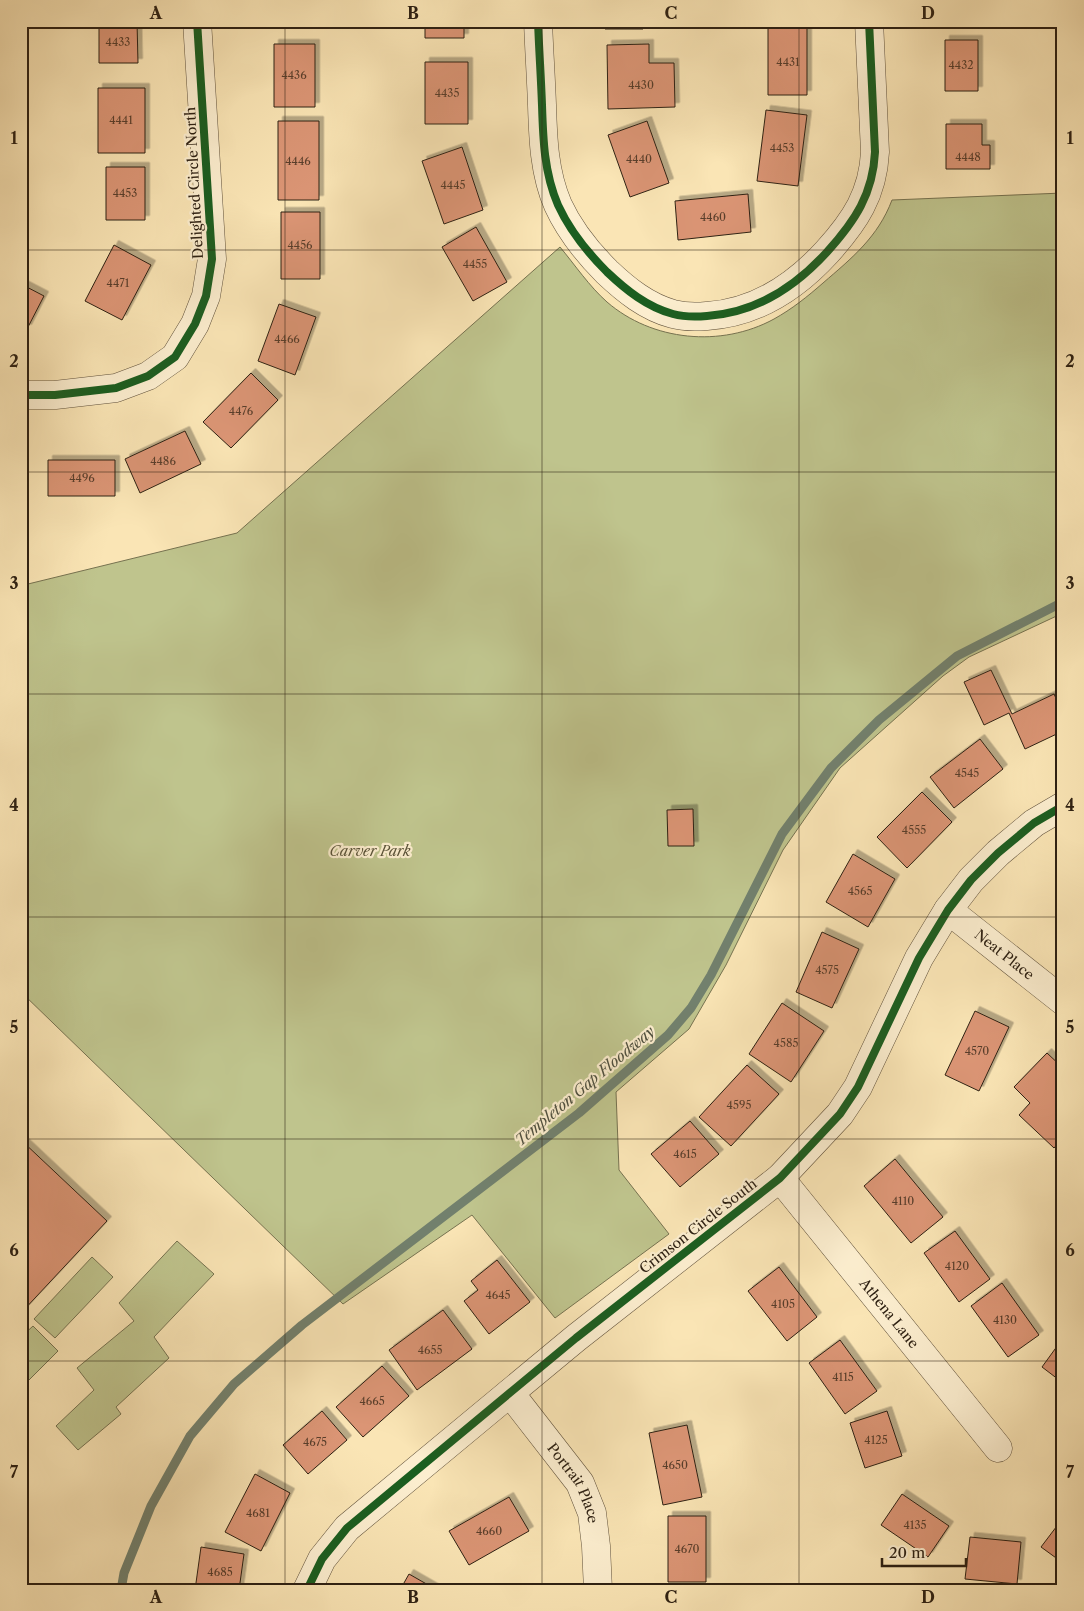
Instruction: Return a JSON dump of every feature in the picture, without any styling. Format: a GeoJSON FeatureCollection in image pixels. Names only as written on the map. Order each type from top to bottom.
{"type":"FeatureCollection","features":[{"type":"Feature","properties":{"kind":"street","name":"Delighted Circle North"},"geometry":{"type":"LineString","coordinates":[[21,394],[55,395],[116,388],[148,376],[175,357],[196,324],[206,296],[212,259],[197,21]]}},
{"type":"Feature","properties":{"kind":"street"},"geometry":{"type":"LineString","coordinates":[[538,21],[543,142],[550,182],[558,205],[570,226],[597,262],[631,294],[674,314],[690,317],[720,315],[742,310],[771,298],[811,269],[855,218],[870,187],[874,168],[875,152],[869,21]]}},
{"type":"Feature","properties":{"kind":"street","name":"Crimson Circle South"},"geometry":{"type":"LineString","coordinates":[[307,1590],[322,1559],[347,1528],[510,1392],[780,1178],[840,1114],[858,1087],[919,958],[948,910],[971,880],[998,853],[1034,823],[1063,806]]}},
{"type":"Feature","properties":{"kind":"street","name":"Neat Place"},"geometry":{"type":"LineString","coordinates":[[948,910],[1063,1001]]}},
{"type":"Feature","properties":{"kind":"street","name":"Athena Lane"},"geometry":{"type":"LineString","coordinates":[[780,1178],[998,1448]]}},
{"type":"Feature","properties":{"kind":"street","name":"Portrait Place"},"geometry":{"type":"LineString","coordinates":[[510,1392],[580,1483],[592,1513],[598,1590]]}},
{"type":"Feature","properties":{"kind":"green space","name":"Carver Park"},"geometry":{"type":"Polygon","coordinates":[[[1063,193],[1063,613],[969,657],[943,676],[840,768],[783,850],[726,965],[689,1029],[616,1092],[619,1170],[669,1234],[555,1318],[472,1215],[343,1304],[21,992],[21,583],[28,584],[237,533],[560,247],[600,296],[625,315],[645,325],[666,332],[710,337],[732,334],[753,328],[774,319],[799,302],[844,265],[863,246],[879,225],[892,200],[1063,193]]]}},
{"type":"Feature","properties":{"kind":"green space"},"geometry":{"type":"Polygon","coordinates":[[[177,1241],[214,1274],[154,1337],[169,1358],[116,1407],[121,1414],[78,1450],[56,1426],[94,1390],[77,1368],[134,1321],[119,1303],[177,1241]]]}},
{"type":"Feature","properties":{"kind":"green space"},"geometry":{"type":"Polygon","coordinates":[[[92,1257],[113,1277],[55,1338],[34,1319],[92,1257]]]}},
{"type":"Feature","properties":{"kind":"green space"},"geometry":{"type":"Polygon","coordinates":[[[33,1326],[58,1351],[21,1388],[21,1337],[33,1326]]]}},
{"type":"Feature","properties":{"kind":"building"},"geometry":{"type":"Polygon","coordinates":[[[99,21],[137,21],[138,63],[99,63],[99,21]]]}},
{"type":"Feature","properties":{"kind":"building"},"geometry":{"type":"Polygon","coordinates":[[[271,21],[325,21],[325,25],[271,25],[271,21]]]}},
{"type":"Feature","properties":{"kind":"building"},"geometry":{"type":"Polygon","coordinates":[[[425,21],[464,21],[464,38],[425,38],[425,21]]]}},
{"type":"Feature","properties":{"kind":"building"},"geometry":{"type":"Polygon","coordinates":[[[605,21],[643,21],[643,29],[605,29],[605,21]]]}},
{"type":"Feature","properties":{"kind":"building"},"geometry":{"type":"Polygon","coordinates":[[[768,28],[807,28],[807,95],[768,95],[768,28]]]}},
{"type":"Feature","properties":{"kind":"building"},"geometry":{"type":"Polygon","coordinates":[[[945,40],[978,40],[978,91],[945,91],[945,40]]]}},
{"type":"Feature","properties":{"kind":"building"},"geometry":{"type":"Polygon","coordinates":[[[274,44],[315,44],[315,107],[274,107],[274,44]]]}},
{"type":"Feature","properties":{"kind":"building"},"geometry":{"type":"Polygon","coordinates":[[[649,44],[649,63],[674,63],[675,107],[608,109],[607,45],[649,44]]]}},
{"type":"Feature","properties":{"kind":"building"},"geometry":{"type":"Polygon","coordinates":[[[425,62],[468,62],[468,124],[425,124],[425,62]]]}},
{"type":"Feature","properties":{"kind":"building"},"geometry":{"type":"Polygon","coordinates":[[[98,88],[145,88],[145,153],[98,153],[98,88]]]}},
{"type":"Feature","properties":{"kind":"building"},"geometry":{"type":"Polygon","coordinates":[[[766,110],[807,115],[798,186],[757,181],[766,110]]]}},
{"type":"Feature","properties":{"kind":"building"},"geometry":{"type":"Polygon","coordinates":[[[278,121],[319,121],[319,200],[278,200],[278,121]]]}},
{"type":"Feature","properties":{"kind":"building"},"geometry":{"type":"Polygon","coordinates":[[[647,121],[669,183],[630,197],[608,135],[647,121]]]}},
{"type":"Feature","properties":{"kind":"building"},"geometry":{"type":"Polygon","coordinates":[[[946,124],[982,124],[982,145],[990,145],[990,169],[946,169],[946,124]]]}},
{"type":"Feature","properties":{"kind":"building"},"geometry":{"type":"Polygon","coordinates":[[[462,147],[483,210],[444,224],[422,161],[462,147]]]}},
{"type":"Feature","properties":{"kind":"building"},"geometry":{"type":"Polygon","coordinates":[[[106,167],[145,167],[145,220],[106,220],[106,167]]]}},
{"type":"Feature","properties":{"kind":"building"},"geometry":{"type":"Polygon","coordinates":[[[748,194],[751,232],[678,240],[675,201],[748,194]]]}},
{"type":"Feature","properties":{"kind":"building"},"geometry":{"type":"Polygon","coordinates":[[[281,212],[320,212],[320,279],[281,279],[281,212]]]}},
{"type":"Feature","properties":{"kind":"building"},"geometry":{"type":"Polygon","coordinates":[[[476,227],[507,282],[473,301],[442,247],[476,227]]]}},
{"type":"Feature","properties":{"kind":"building"},"geometry":{"type":"Polygon","coordinates":[[[114,245],[151,265],[122,320],[85,301],[114,245]]]}},
{"type":"Feature","properties":{"kind":"building"},"geometry":{"type":"Polygon","coordinates":[[[21,284],[44,296],[27,329],[21,327],[21,284]]]}},
{"type":"Feature","properties":{"kind":"building"},"geometry":{"type":"Polygon","coordinates":[[[279,304],[316,317],[295,375],[258,361],[279,304]]]}},
{"type":"Feature","properties":{"kind":"building"},"geometry":{"type":"Polygon","coordinates":[[[251,373],[278,400],[231,448],[203,422],[251,373]]]}},
{"type":"Feature","properties":{"kind":"building"},"geometry":{"type":"Polygon","coordinates":[[[185,431],[201,464],[140,493],[125,459],[185,431]]]}},
{"type":"Feature","properties":{"kind":"building"},"geometry":{"type":"Polygon","coordinates":[[[48,460],[115,460],[115,496],[48,496],[48,460]]]}},
{"type":"Feature","properties":{"kind":"building"},"geometry":{"type":"Polygon","coordinates":[[[991,670],[1012,714],[1054,694],[1063,713],[1063,731],[1025,749],[1009,713],[984,725],[964,682],[991,670]]]}},
{"type":"Feature","properties":{"kind":"building"},"geometry":{"type":"Polygon","coordinates":[[[980,739],[1003,769],[954,808],[930,777],[980,739]]]}},
{"type":"Feature","properties":{"kind":"building"},"geometry":{"type":"Polygon","coordinates":[[[922,792],[952,822],[907,868],[877,837],[922,792]]]}},
{"type":"Feature","properties":{"kind":"building"},"geometry":{"type":"Polygon","coordinates":[[[693,809],[694,846],[668,846],[667,810],[693,809]]]}},
{"type":"Feature","properties":{"kind":"building"},"geometry":{"type":"Polygon","coordinates":[[[853,854],[895,879],[868,927],[826,902],[853,854]]]}},
{"type":"Feature","properties":{"kind":"building"},"geometry":{"type":"Polygon","coordinates":[[[822,932],[859,949],[832,1008],[796,992],[822,932]]]}},
{"type":"Feature","properties":{"kind":"building"},"geometry":{"type":"Polygon","coordinates":[[[782,1003],[824,1031],[791,1082],[749,1054],[782,1003]]]}},
{"type":"Feature","properties":{"kind":"building"},"geometry":{"type":"Polygon","coordinates":[[[975,1011],[1009,1027],[979,1091],[945,1075],[975,1011]]]}},
{"type":"Feature","properties":{"kind":"building"},"geometry":{"type":"Polygon","coordinates":[[[1047,1053],[1063,1068],[1063,1138],[1054,1148],[1019,1115],[1030,1103],[1014,1087],[1047,1053]]]}},
{"type":"Feature","properties":{"kind":"building"},"geometry":{"type":"Polygon","coordinates":[[[747,1065],[779,1094],[731,1146],[699,1117],[747,1065]]]}},
{"type":"Feature","properties":{"kind":"building"},"geometry":{"type":"Polygon","coordinates":[[[690,1121],[719,1154],[680,1187],[651,1154],[690,1121]]]}},
{"type":"Feature","properties":{"kind":"building"},"geometry":{"type":"Polygon","coordinates":[[[21,1140],[107,1221],[21,1313],[21,1140]]]}},
{"type":"Feature","properties":{"kind":"building"},"geometry":{"type":"Polygon","coordinates":[[[895,1159],[943,1217],[911,1243],[864,1186],[895,1159]]]}},
{"type":"Feature","properties":{"kind":"building"},"geometry":{"type":"Polygon","coordinates":[[[955,1231],[990,1279],[959,1302],[924,1253],[955,1231]]]}},
{"type":"Feature","properties":{"kind":"building"},"geometry":{"type":"Polygon","coordinates":[[[497,1260],[530,1302],[489,1334],[464,1301],[478,1290],[471,1281],[497,1260]]]}},
{"type":"Feature","properties":{"kind":"building"},"geometry":{"type":"Polygon","coordinates":[[[779,1267],[817,1317],[787,1341],[748,1291],[779,1267]]]}},
{"type":"Feature","properties":{"kind":"building"},"geometry":{"type":"Polygon","coordinates":[[[1002,1283],[1039,1335],[1008,1357],[971,1306],[1002,1283]]]}},
{"type":"Feature","properties":{"kind":"building"},"geometry":{"type":"Polygon","coordinates":[[[443,1310],[472,1349],[417,1390],[389,1350],[443,1310]]]}},
{"type":"Feature","properties":{"kind":"building"},"geometry":{"type":"Polygon","coordinates":[[[1063,1338],[1063,1383],[1042,1367],[1063,1338]]]}},
{"type":"Feature","properties":{"kind":"building"},"geometry":{"type":"Polygon","coordinates":[[[840,1340],[877,1391],[845,1414],[809,1363],[840,1340]]]}},
{"type":"Feature","properties":{"kind":"building"},"geometry":{"type":"Polygon","coordinates":[[[382,1366],[409,1396],[363,1437],[336,1407],[382,1366]]]}},
{"type":"Feature","properties":{"kind":"building"},"geometry":{"type":"Polygon","coordinates":[[[322,1411],[347,1440],[308,1474],[283,1445],[322,1411]]]}},
{"type":"Feature","properties":{"kind":"building"},"geometry":{"type":"Polygon","coordinates":[[[887,1411],[902,1456],[865,1468],[850,1423],[887,1411]]]}},
{"type":"Feature","properties":{"kind":"building"},"geometry":{"type":"Polygon","coordinates":[[[687,1425],[702,1497],[663,1505],[649,1433],[687,1425]]]}},
{"type":"Feature","properties":{"kind":"building"},"geometry":{"type":"Polygon","coordinates":[[[255,1474],[290,1493],[261,1551],[225,1532],[255,1474]]]}},
{"type":"Feature","properties":{"kind":"building"},"geometry":{"type":"Polygon","coordinates":[[[902,1494],[949,1526],[928,1557],[881,1525],[902,1494]]]}},
{"type":"Feature","properties":{"kind":"building"},"geometry":{"type":"Polygon","coordinates":[[[509,1497],[529,1531],[469,1565],[449,1531],[509,1497]]]}},
{"type":"Feature","properties":{"kind":"building"},"geometry":{"type":"Polygon","coordinates":[[[668,1516],[706,1516],[706,1582],[668,1582],[668,1516]]]}},
{"type":"Feature","properties":{"kind":"building"},"geometry":{"type":"Polygon","coordinates":[[[1063,1518],[1063,1563],[1041,1547],[1063,1518]]]}},
{"type":"Feature","properties":{"kind":"building"},"geometry":{"type":"Polygon","coordinates":[[[970,1537],[1021,1542],[1017,1584],[965,1579],[970,1537]]]}},
{"type":"Feature","properties":{"kind":"building"},"geometry":{"type":"Polygon","coordinates":[[[201,1547],[244,1554],[239,1590],[195,1590],[201,1547]]]}},
{"type":"Feature","properties":{"kind":"building"},"geometry":{"type":"Polygon","coordinates":[[[409,1574],[437,1590],[400,1590],[409,1574]]]}},
{"type":"Feature","properties":{"kind":"waterway","name":"Templeton Gap Floodway"},"geometry":{"type":"LineString","coordinates":[[121,1590],[124,1573],[151,1506],[190,1436],[234,1384],[302,1325],[579,1113],[668,1035],[691,1008],[711,975],[782,834],[831,768],[879,720],[957,656],[1063,602]]}},
{"type":"Feature","properties":{"kind":"cycle path"},"geometry":{"type":"LineString","coordinates":[[21,394],[55,395],[116,388],[148,376],[175,357],[195,324],[206,296],[212,259],[197,21]]}},
{"type":"Feature","properties":{"kind":"cycle path"},"geometry":{"type":"LineString","coordinates":[[538,21],[545,155],[553,193],[562,214],[573,232],[593,257],[629,291],[663,311],[694,317],[725,314],[742,310],[758,304],[788,287],[815,265],[837,241],[854,218],[866,194],[874,167],[875,152],[869,21]]}},
{"type":"Feature","properties":{"kind":"cycle path"},"geometry":{"type":"LineString","coordinates":[[307,1590],[322,1559],[347,1528],[576,1338],[780,1178],[840,1114],[858,1087],[919,958],[948,910],[971,880],[998,853],[1034,823],[1063,806]]}}]}
